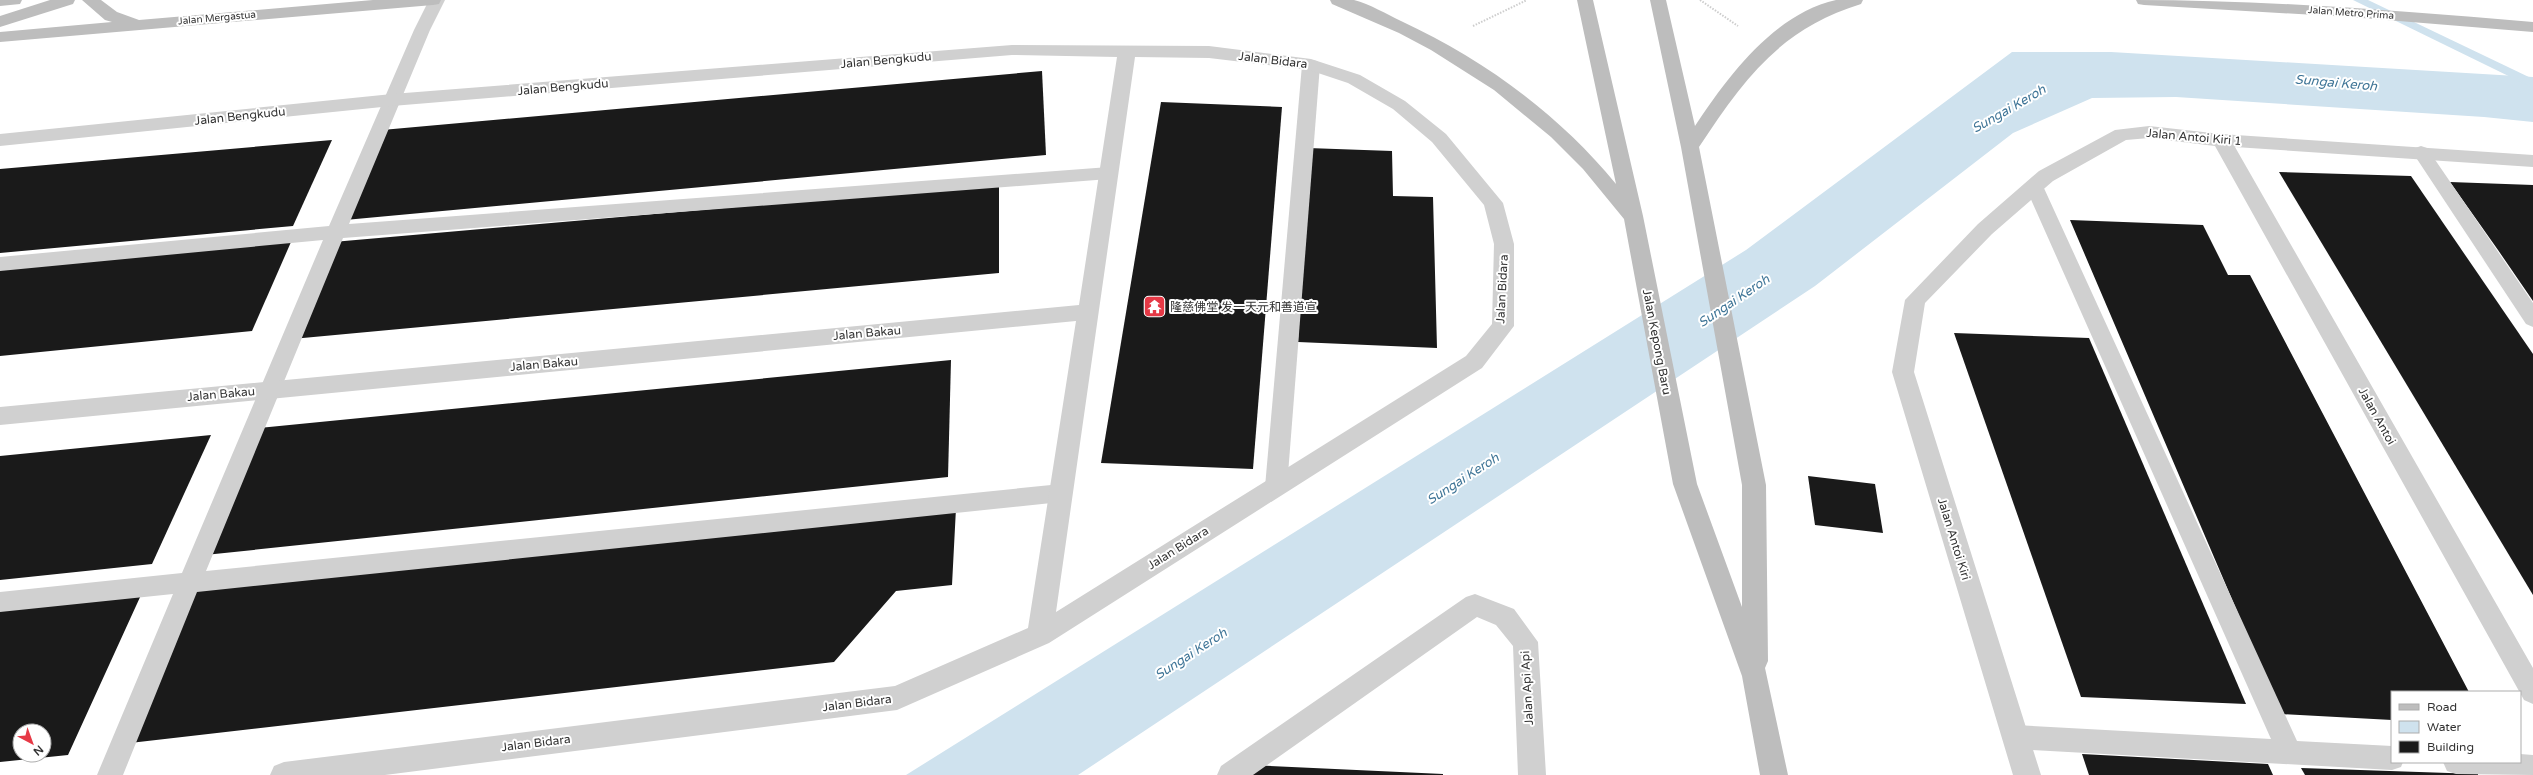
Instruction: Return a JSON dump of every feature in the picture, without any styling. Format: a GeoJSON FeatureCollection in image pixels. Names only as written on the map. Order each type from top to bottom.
{"type":"FeatureCollection","features":[{"type":"Feature","properties":{"kind":"main road"},"geometry":{"type":"LineString","coordinates":[[0,1],[14,0]]}},
{"type":"Feature","properties":{"kind":"main road"},"geometry":{"type":"LineString","coordinates":[[0,22],[67,0]]}},
{"type":"Feature","properties":{"kind":"main road"},"geometry":{"type":"LineString","coordinates":[[90,0],[111,16],[139,25]]}},
{"type":"Feature","properties":{"kind":"main road","name":"Jalan Mergastua"},"geometry":{"type":"LineString","coordinates":[[0,37],[433,0]]}},
{"type":"Feature","properties":{"kind":"main road"},"geometry":{"type":"LineString","coordinates":[[1338,0],[1372,13],[1436,44],[1488,78],[1548,124],[1584,158],[1634,226]]}},
{"type":"Feature","properties":{"kind":"main road","name":"Jalan Kepong Baru"},"geometry":{"type":"LineString","coordinates":[[1585,0],[1634,226],[1685,484],[1755,676],[1774,775]]}},
{"type":"Feature","properties":{"kind":"main road","name":"Jalan Kepong Baru"},"geometry":{"type":"LineString","coordinates":[[1658,0],[1690,147],[1754,486],[1755,676]]}},
{"type":"Feature","properties":{"kind":"main road"},"geometry":{"type":"LineString","coordinates":[[1690,147],[1743,71],[1768,46],[1796,26],[1838,4],[1855,0]]}},
{"type":"Feature","properties":{"kind":"main road","name":"Jalan Metro Prima"},"geometry":{"type":"LineString","coordinates":[[2144,0],[2350,12],[2533,27]]}},
{"type":"Feature","properties":{"kind":"street","name":"Jalan Bengkudu"},"geometry":{"type":"LineString","coordinates":[[0,140],[392,100],[1012,50],[1127,52]]}},
{"type":"Feature","properties":{"kind":"street","name":"Jalan Bidara"},"geometry":{"type":"LineString","coordinates":[[284,775],[897,698],[1040,635],[1474,362],[1503,326],[1504,244],[1493,203],[1439,138],[1398,106],[1354,79],[1311,65],[1210,52],[1127,52]]}},
{"type":"Feature","properties":{"kind":"street"},"geometry":{"type":"LineString","coordinates":[[1040,635],[1127,52]]}},
{"type":"Feature","properties":{"kind":"street","name":"Jalan Antoi Kiri 1"},"geometry":{"type":"LineString","coordinates":[[1915,300],[1986,229],[2046,176],[2122,134],[2149,132],[2221,140],[2421,152],[2533,161]]}},
{"type":"Feature","properties":{"kind":"street","name":"Jalan Antoi"},"geometry":{"type":"LineString","coordinates":[[2221,140],[2533,692]]}},
{"type":"Feature","properties":{"kind":"street","name":"Jalan Antoi Kiri"},"geometry":{"type":"LineString","coordinates":[[1915,300],[1903,372],[2027,775]]}},
{"type":"Feature","properties":{"kind":"street","name":"Jalan Bakau"},"geometry":{"type":"LineString","coordinates":[[0,416],[1088,312]]}},
{"type":"Feature","properties":{"kind":"street","name":"Jalan Api Api"},"geometry":{"type":"LineString","coordinates":[[1239,772],[1475,605],[1505,617],[1525,642],[1532,775]]}},
{"type":"Feature","properties":{"kind":"lane"},"geometry":{"type":"LineString","coordinates":[[110,775],[269,390],[422,30],[437,0]]}},
{"type":"Feature","properties":{"kind":"lane"},"geometry":{"type":"LineString","coordinates":[[1276,487],[1311,65]]}},
{"type":"Feature","properties":{"kind":"lane"},"geometry":{"type":"LineString","coordinates":[[2421,152],[2533,319]]}},
{"type":"Feature","properties":{"kind":"lane"},"geometry":{"type":"LineString","coordinates":[[0,264],[336,232],[1109,173]]}},
{"type":"Feature","properties":{"kind":"lane"},"geometry":{"type":"LineString","coordinates":[[2034,186],[2289,752]]}},
{"type":"Feature","properties":{"kind":"lane"},"geometry":{"type":"LineString","coordinates":[[0,602],[190,584],[1061,493]]}},
{"type":"Feature","properties":{"kind":"lane"},"geometry":{"type":"LineString","coordinates":[[2015,736],[2391,758]]}},
{"type":"Feature","properties":{"kind":"lane"},"geometry":{"type":"LineString","coordinates":[[2471,763],[2533,767]]}},
{"type":"Feature","properties":{"kind":"path"},"geometry":{"type":"LineString","coordinates":[[1436,44],[1526,0]]}},
{"type":"Feature","properties":{"kind":"path"},"geometry":{"type":"LineString","coordinates":[[1700,0],[1768,46]]}},
{"type":"Feature","properties":{"kind":"water","name":"Sungai Keroh"},"geometry":{"type":"Polygon","coordinates":[[[2012,52],[2111,52],[2533,77],[2533,122],[2484,117],[2176,97],[2092,98],[2013,133],[1815,286],[1078,775],[906,775],[1746,250],[2012,52]]]}},
{"type":"Feature","properties":{"kind":"building"},"geometry":{"type":"Polygon","coordinates":[[[1042,71],[1046,155],[345,220],[382,130],[1042,71]]]}},
{"type":"Feature","properties":{"kind":"building"},"geometry":{"type":"Polygon","coordinates":[[[1161,102],[1282,107],[1253,469],[1101,463],[1161,102]]]}},
{"type":"Feature","properties":{"kind":"building"},"geometry":{"type":"Polygon","coordinates":[[[332,140],[293,226],[0,253],[0,169],[332,140]]]}},
{"type":"Feature","properties":{"kind":"building"},"geometry":{"type":"Polygon","coordinates":[[[1308,148],[1392,151],[1393,196],[1433,197],[1437,348],[1298,342],[1308,148]]]}},
{"type":"Feature","properties":{"kind":"building"},"geometry":{"type":"Polygon","coordinates":[[[2279,172],[2411,176],[2533,354],[2533,595],[2279,172]]]}},
{"type":"Feature","properties":{"kind":"building"},"geometry":{"type":"Polygon","coordinates":[[[2450,182],[2533,185],[2533,301],[2498,250],[2450,182]]]}},
{"type":"Feature","properties":{"kind":"building"},"geometry":{"type":"Polygon","coordinates":[[[999,184],[999,273],[292,339],[333,242],[999,184]]]}},
{"type":"Feature","properties":{"kind":"building"},"geometry":{"type":"Polygon","coordinates":[[[2070,220],[2203,225],[2228,275],[2250,275],[2468,691],[2391,691],[2391,720],[2281,714],[2070,220]]]}},
{"type":"Feature","properties":{"kind":"building"},"geometry":{"type":"Polygon","coordinates":[[[291,242],[252,331],[0,356],[0,269],[291,242]]]}},
{"type":"Feature","properties":{"kind":"building"},"geometry":{"type":"Polygon","coordinates":[[[1954,333],[2089,338],[2246,704],[2081,697],[1954,333]]]}},
{"type":"Feature","properties":{"kind":"building"},"geometry":{"type":"Polygon","coordinates":[[[951,360],[948,477],[205,555],[259,428],[951,360]]]}},
{"type":"Feature","properties":{"kind":"building"},"geometry":{"type":"Polygon","coordinates":[[[211,435],[152,564],[0,580],[0,456],[211,435]]]}},
{"type":"Feature","properties":{"kind":"building"},"geometry":{"type":"Polygon","coordinates":[[[1808,476],[1875,484],[1883,533],[1815,525],[1808,476]]]}},
{"type":"Feature","properties":{"kind":"building"},"geometry":{"type":"Polygon","coordinates":[[[956,508],[952,585],[896,591],[834,662],[130,743],[193,590],[956,508]]]}},
{"type":"Feature","properties":{"kind":"building"},"geometry":{"type":"Polygon","coordinates":[[[141,595],[68,755],[52,757],[52,723],[12,723],[12,761],[0,762],[0,609],[141,595]]]}},
{"type":"Feature","properties":{"kind":"building"},"geometry":{"type":"Polygon","coordinates":[[[2082,754],[2268,764],[2273,775],[2089,775],[2082,754]]]}},
{"type":"Feature","properties":{"kind":"building"},"geometry":{"type":"Polygon","coordinates":[[[1250,765],[1443,774],[1443,775],[1249,775],[1250,765]]]}},
{"type":"Feature","properties":{"kind":"building"},"geometry":{"type":"Polygon","coordinates":[[[2301,768],[2478,774],[2478,775],[2305,775],[2301,768]]]}},
{"type":"Feature","properties":{"kind":"waterway"},"geometry":{"type":"LineString","coordinates":[[2359,0],[2533,84]]}},
{"type":"Feature","properties":{"kind":"place","name":"隆慈佛堂 发一天元和善道宣"},"geometry":{"type":"Point","coordinates":[1155,307]}}]}
